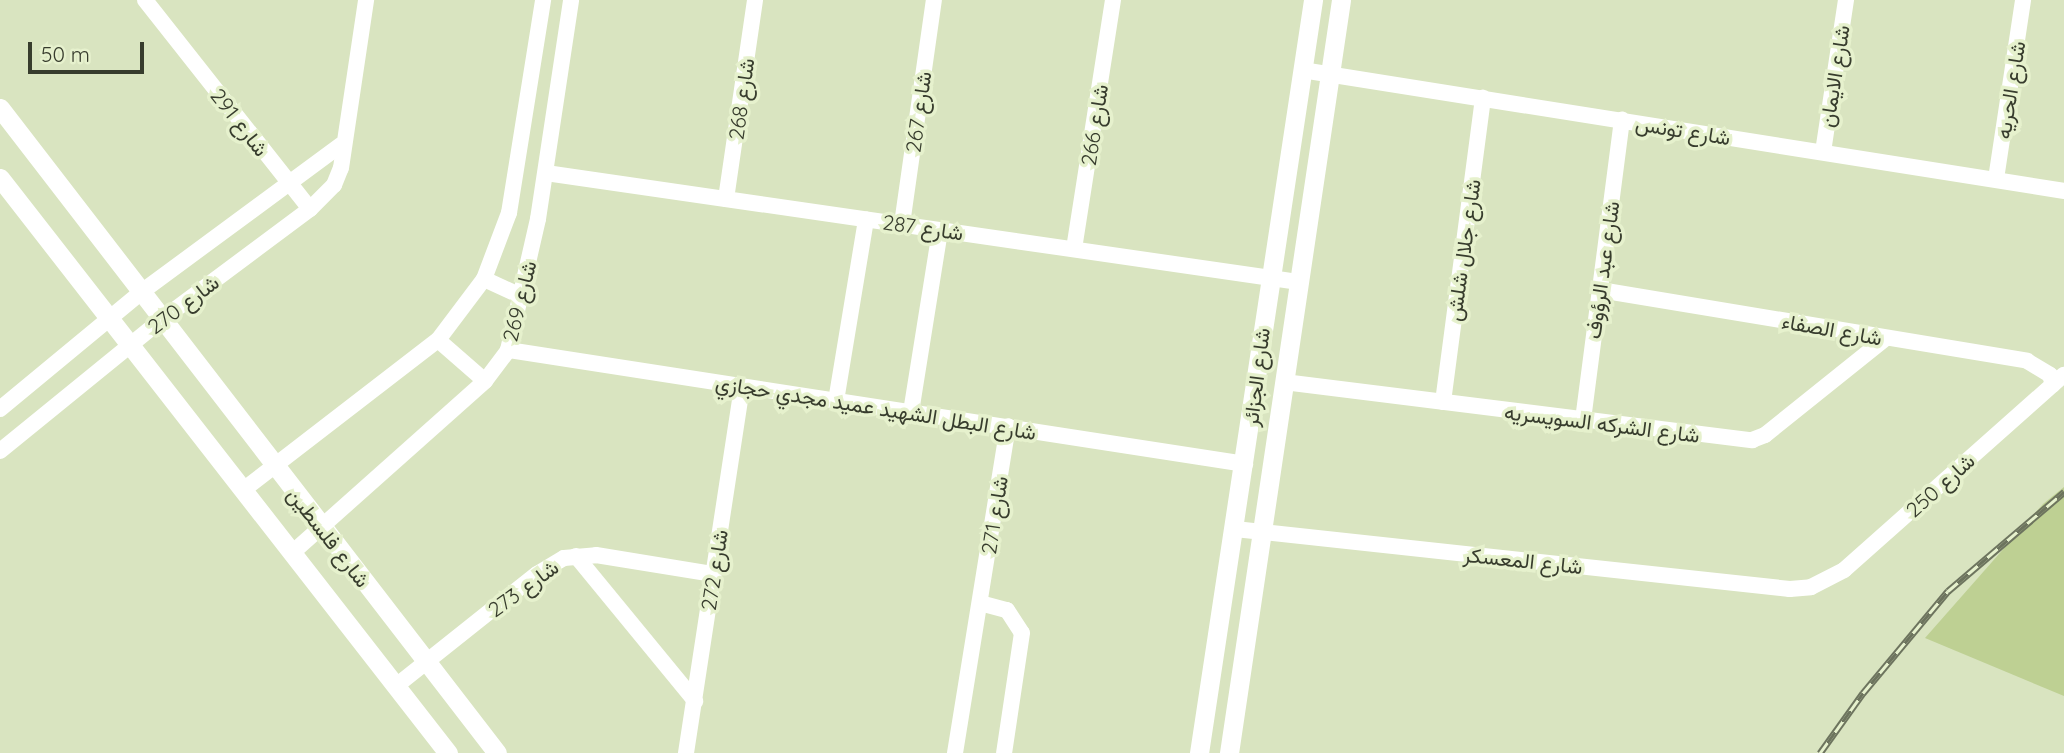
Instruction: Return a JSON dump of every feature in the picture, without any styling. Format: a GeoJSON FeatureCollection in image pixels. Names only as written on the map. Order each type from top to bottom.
{"type":"FeatureCollection","features":[{"type":"Feature","properties":{"kind":"street","name":"شارع 291"},"geometry":{"type":"LineString","coordinates":[[145,0],[310,209]]}},
{"type":"Feature","properties":{"kind":"street","name":"شارع 270"},"geometry":{"type":"LineString","coordinates":[[0,451],[129,344],[310,209],[334,185],[341,168],[341,145],[366,0]]}},
{"type":"Feature","properties":{"kind":"street","name":"شارع 269"},"geometry":{"type":"LineString","coordinates":[[243,489],[438,340],[484,279],[509,213],[543,0]]}},
{"type":"Feature","properties":{"kind":"street","name":"شارع 269"},"geometry":{"type":"LineString","coordinates":[[292,553],[485,381],[508,349],[522,296],[546,173],[571,0]]}},
{"type":"Feature","properties":{"kind":"street","name":"شارع 268"},"geometry":{"type":"LineString","coordinates":[[726,199],[755,0]]}},
{"type":"Feature","properties":{"kind":"street","name":"شارع 267"},"geometry":{"type":"LineString","coordinates":[[902,224],[934,0]]}},
{"type":"Feature","properties":{"kind":"street","name":"شارع 266"},"geometry":{"type":"LineString","coordinates":[[1074,250],[1113,0]]}},
{"type":"Feature","properties":{"kind":"street","name":"شارع الجزائر"},"geometry":{"type":"LineString","coordinates":[[1199,753],[1245,464],[1269,278],[1313,0]]}},
{"type":"Feature","properties":{"kind":"street","name":"شارع الجزائر"},"geometry":{"type":"LineString","coordinates":[[1229,753],[1341,0]]}},
{"type":"Feature","properties":{"kind":"street","name":"شارع الايمان"},"geometry":{"type":"LineString","coordinates":[[1822,152],[1846,0]]}},
{"type":"Feature","properties":{"kind":"street","name":"شارع الحريه"},"geometry":{"type":"LineString","coordinates":[[1996,179],[2023,0]]}},
{"type":"Feature","properties":{"kind":"street","name":"شارع تونس"},"geometry":{"type":"LineString","coordinates":[[1302,70],[2064,191]]}},
{"type":"Feature","properties":{"kind":"street","name":"شارع جلال شلش"},"geometry":{"type":"LineString","coordinates":[[1443,402],[1483,98]]}},
{"type":"Feature","properties":{"kind":"street"},"geometry":{"type":"LineString","coordinates":[[0,108],[140,293]]}},
{"type":"Feature","properties":{"kind":"street","name":"شارع عبد الرؤوف"},"geometry":{"type":"LineString","coordinates":[[1583,420],[1622,120]]}},
{"type":"Feature","properties":{"kind":"street","name":"شارع 270"},"geometry":{"type":"LineString","coordinates":[[0,409],[108,317],[341,145]]}},
{"type":"Feature","properties":{"kind":"street","name":"شارع 287"},"geometry":{"type":"LineString","coordinates":[[546,173],[1299,282]]}},
{"type":"Feature","properties":{"kind":"street"},"geometry":{"type":"LineString","coordinates":[[0,178],[108,317]]}},
{"type":"Feature","properties":{"kind":"street"},"geometry":{"type":"LineString","coordinates":[[836,401],[866,219]]}},
{"type":"Feature","properties":{"kind":"street"},"geometry":{"type":"LineString","coordinates":[[911,412],[940,230]]}},
{"type":"Feature","properties":{"kind":"street"},"geometry":{"type":"LineString","coordinates":[[484,279],[522,296]]}},
{"type":"Feature","properties":{"kind":"street","name":"شارع الصفاء"},"geometry":{"type":"LineString","coordinates":[[1600,290],[2027,361],[2058,380]]}},
{"type":"Feature","properties":{"kind":"street","name":"شارع فلسطين"},"geometry":{"type":"LineString","coordinates":[[140,293],[497,753]]}},
{"type":"Feature","properties":{"kind":"street","name":"شارع فلسطين"},"geometry":{"type":"LineString","coordinates":[[108,317],[448,753]]}},
{"type":"Feature","properties":{"kind":"street","name":"شارع الشركه السويسريه"},"geometry":{"type":"LineString","coordinates":[[1284,382],[1752,440],[1765,435],[1886,338]]}},
{"type":"Feature","properties":{"kind":"street"},"geometry":{"type":"LineString","coordinates":[[438,340],[485,381]]}},
{"type":"Feature","properties":{"kind":"street","name":"شارع البطل الشهيد عميد مجدي حجازي"},"geometry":{"type":"LineString","coordinates":[[508,349],[1245,464]]}},
{"type":"Feature","properties":{"kind":"street","name":"شارع 250"},"geometry":{"type":"LineString","coordinates":[[1811,587],[1844,570],[2058,380]]}},
{"type":"Feature","properties":{"kind":"street","name":"شارع 272"},"geometry":{"type":"LineString","coordinates":[[687,753],[742,387]]}},
{"type":"Feature","properties":{"kind":"street","name":"شارع 271"},"geometry":{"type":"LineString","coordinates":[[955,753],[1008,426]]}},
{"type":"Feature","properties":{"kind":"street","name":"شارع المعسكر"},"geometry":{"type":"LineString","coordinates":[[1235,529],[1759,586],[1811,587]]}},
{"type":"Feature","properties":{"kind":"street"},"geometry":{"type":"LineString","coordinates":[[576,556],[695,701]]}},
{"type":"Feature","properties":{"kind":"street","name":"شارع 273"},"geometry":{"type":"LineString","coordinates":[[396,686],[550,565],[576,556],[713,574]]}},
{"type":"Feature","properties":{"kind":"street"},"geometry":{"type":"LineString","coordinates":[[980,603],[1007,610],[1022,633],[1004,753]]}},
{"type":"Feature","properties":{"kind":"street"},"geometry":{"type":"LineString","coordinates":[[1221,609],[1250,611]]}},
{"type":"Feature","properties":{"kind":"green space"},"geometry":{"type":"Polygon","coordinates":[[[2064,487],[2064,696],[1925,638],[2043,504],[2064,487]]]}},
{"type":"Feature","properties":{"kind":"railway"},"geometry":{"type":"LineString","coordinates":[[1820,753],[1863,693],[1948,591],[2064,492]]}}]}
